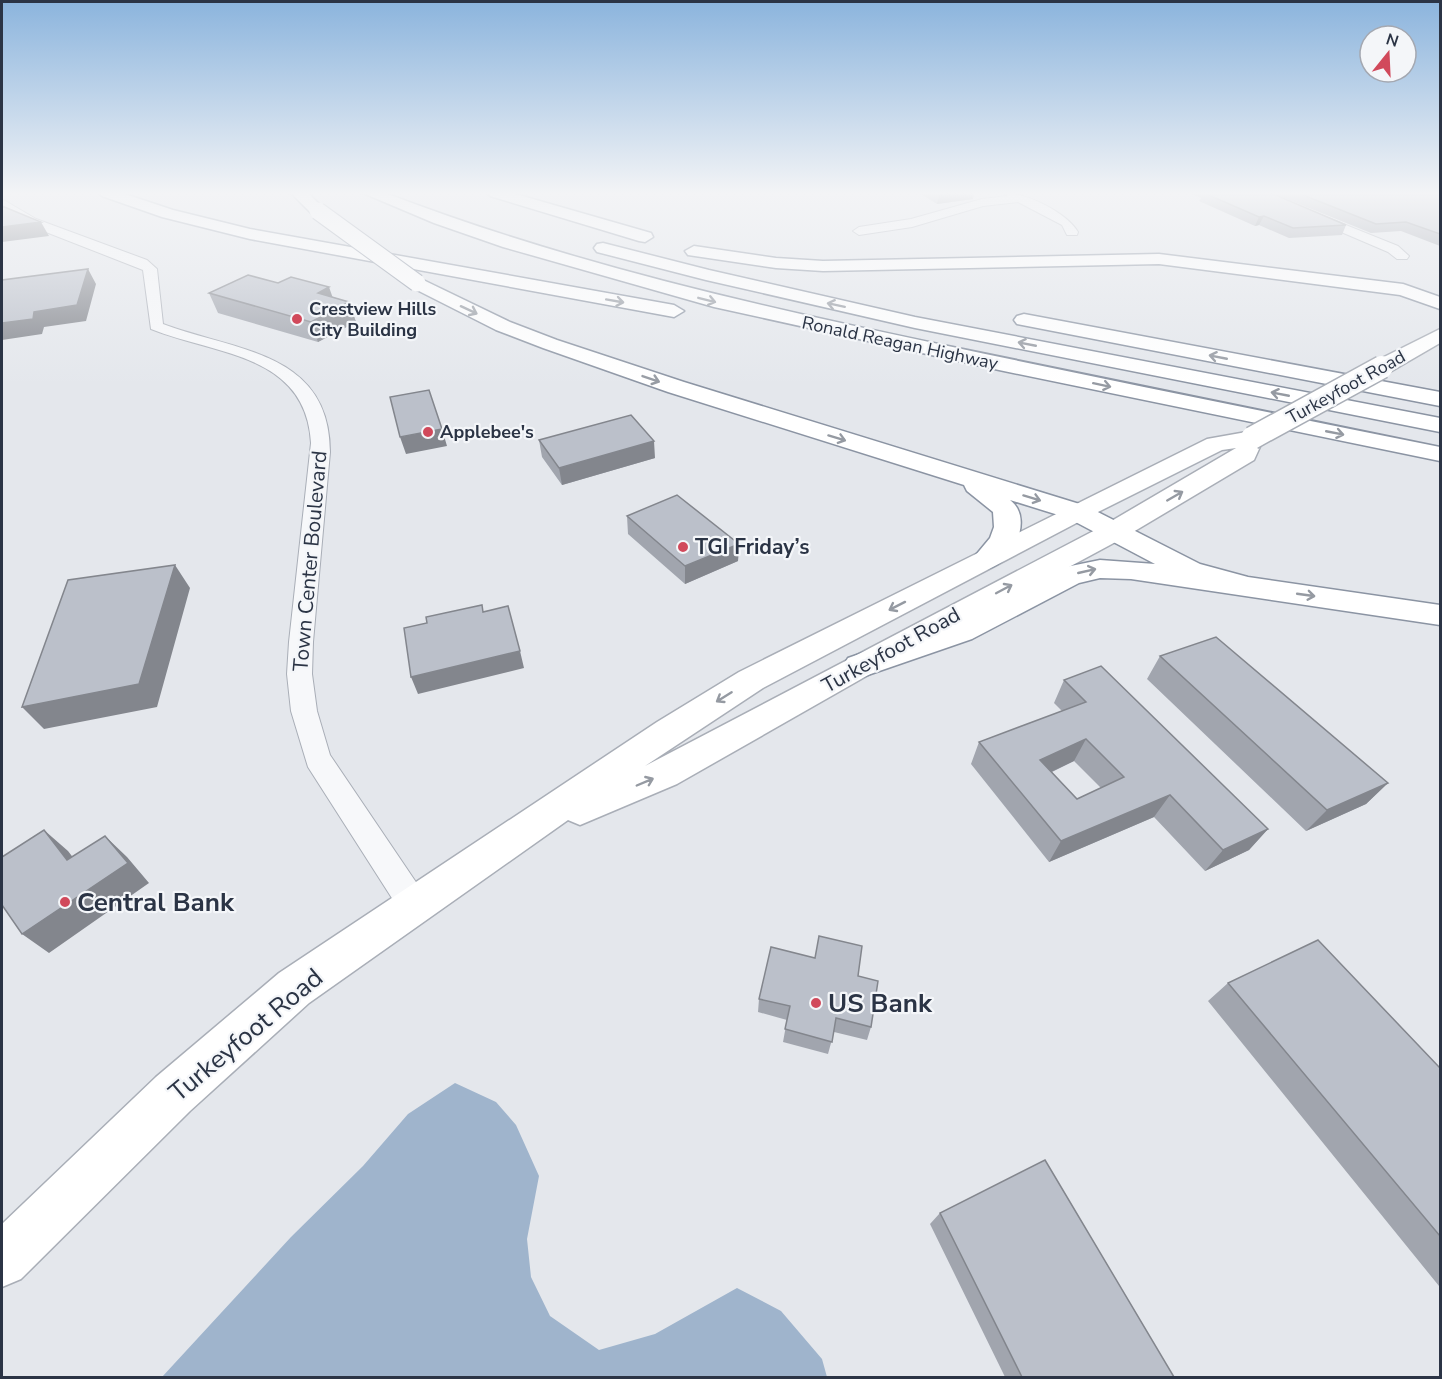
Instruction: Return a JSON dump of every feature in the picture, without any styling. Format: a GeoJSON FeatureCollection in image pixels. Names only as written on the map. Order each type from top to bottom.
{"type":"FeatureCollection","features":[{"type":"Feature","properties":{"kind":"main road"},"geometry":{"type":"LineString","coordinates":[[378,257],[728,321],[1058,376]]}},
{"type":"Feature","properties":{"kind":"main road"},"geometry":{"type":"LineString","coordinates":[[382,257],[417,283],[492,321],[550,344],[676,387],[1077,512],[1190,571],[1248,587]]}},
{"type":"Feature","properties":{"kind":"main road","name":"Ronald Reagan Highway"},"geometry":{"type":"LineString","coordinates":[[554,257],[652,286],[796,322],[1440,454]]}},
{"type":"Feature","properties":{"kind":"main road","name":"Ronald Reagan Highway"},"geometry":{"type":"LineString","coordinates":[[638,257],[739,284],[878,315],[1440,425]]}},
{"type":"Feature","properties":{"kind":"main road"},"geometry":{"type":"LineString","coordinates":[[722,257],[848,286]]}},
{"type":"Feature","properties":{"kind":"main road"},"geometry":{"type":"LineString","coordinates":[[737,257],[823,266],[1158,259],[1404,290],[1440,291]]}},
{"type":"Feature","properties":{"kind":"main road"},"geometry":{"type":"LineString","coordinates":[[1404,290],[1440,303]]}},
{"type":"Feature","properties":{"kind":"main road"},"geometry":{"type":"LineString","coordinates":[[1006,317],[1440,399]]}},
{"type":"Feature","properties":{"kind":"main road","name":"Turkeyfoot Road"},"geometry":{"type":"LineString","coordinates":[[2,1260],[173,1094],[294,988],[669,731],[751,680],[984,562],[1077,512],[1216,444],[1252,438],[1440,335]]}},
{"type":"Feature","properties":{"kind":"main road","name":"Turkeyfoot Road"},"geometry":{"type":"LineString","coordinates":[[514,837],[664,774],[860,666],[1113,532],[1245,455],[1252,438]]}},
{"type":"Feature","properties":{"kind":"main road"},"geometry":{"type":"LineString","coordinates":[[936,469],[975,486],[1006,509],[1009,524],[1007,538],[984,562]]}},
{"type":"Feature","properties":{"kind":"main road"},"geometry":{"type":"LineString","coordinates":[[860,666],[961,631],[1071,575],[1100,568],[1131,570],[1440,615]]}},
{"type":"Feature","properties":{"kind":"street","name":"Town Center Boulevard"},"geometry":{"type":"LineString","coordinates":[[127,257],[150,269],[156,326],[171,333],[221,344],[260,358],[294,381],[312,406],[320,434],[318,479],[300,662],[301,699],[309,735],[318,759],[415,907]]}},
{"type":"Feature","properties":{"kind":"water"},"geometry":{"type":"Polygon","coordinates":[[[455,1083],[496,1102],[516,1125],[539,1176],[527,1239],[531,1277],[550,1316],[599,1350],[655,1334],[737,1288],[781,1311],[822,1359],[827,1377],[162,1377],[291,1237],[363,1166],[408,1114],[455,1083]]]}},
{"type":"Feature","properties":{"kind":"building"},"geometry":{"type":"Polygon","coordinates":[[[88,269],[77,305],[34,312],[33,319],[2,323],[2,280],[88,269]]]}},
{"type":"Feature","properties":{"kind":"building"},"geometry":{"type":"Polygon","coordinates":[[[248,275],[278,283],[291,277],[329,287],[318,293],[349,302],[311,322],[209,293],[248,275]]]}},
{"type":"Feature","properties":{"kind":"building"},"geometry":{"type":"Polygon","coordinates":[[[429,390],[442,429],[400,437],[390,397],[429,390]]]}},
{"type":"Feature","properties":{"kind":"building"},"geometry":{"type":"Polygon","coordinates":[[[631,415],[654,441],[559,468],[539,440],[631,415]]]}},
{"type":"Feature","properties":{"kind":"building"},"geometry":{"type":"Polygon","coordinates":[[[677,495],[739,544],[685,566],[627,516],[677,495]]]}},
{"type":"Feature","properties":{"kind":"building"},"geometry":{"type":"Polygon","coordinates":[[[175,565],[139,684],[22,707],[68,580],[175,565]]]}},
{"type":"Feature","properties":{"kind":"building"},"geometry":{"type":"Polygon","coordinates":[[[482,605],[483,612],[508,606],[520,651],[411,677],[404,628],[427,623],[426,617],[482,605]]]}},
{"type":"Feature","properties":{"kind":"building"},"geometry":{"type":"Polygon","coordinates":[[[1216,637],[1388,783],[1327,810],[1160,656],[1216,637]]]}},
{"type":"Feature","properties":{"kind":"building"},"geometry":{"type":"Polygon","coordinates":[[[1101,666],[1268,829],[1223,850],[1170,795],[1061,841],[979,742],[1086,702],[1064,680],[1101,666]],[[1086,739],[1040,760],[1077,799],[1124,777],[1086,739]]]}},
{"type":"Feature","properties":{"kind":"building"},"geometry":{"type":"Polygon","coordinates":[[[44,830],[67,860],[105,836],[128,863],[22,934],[2,905],[2,857],[44,830]]]}},
{"type":"Feature","properties":{"kind":"building","name":"US Bank"},"geometry":{"type":"Polygon","coordinates":[[[819,936],[862,946],[858,976],[878,981],[871,1027],[836,1018],[832,1042],[785,1029],[790,1006],[759,999],[771,947],[815,958],[819,936]]]}},
{"type":"Feature","properties":{"kind":"building"},"geometry":{"type":"Polygon","coordinates":[[[1318,940],[1440,1068],[1440,1236],[1228,983],[1318,940]]]}},
{"type":"Feature","properties":{"kind":"building"},"geometry":{"type":"Polygon","coordinates":[[[1045,1160],[1174,1377],[1022,1377],[940,1213],[1045,1160]]]}},
{"type":"Feature","properties":{"kind":"place","name":"Crestview Hills City Building"},"geometry":{"type":"Point","coordinates":[297,319]}},
{"type":"Feature","properties":{"kind":"place","name":"Applebee's"},"geometry":{"type":"Point","coordinates":[428,432]}},
{"type":"Feature","properties":{"kind":"place","name":"TGI Friday’s"},"geometry":{"type":"Point","coordinates":[683,547]}},
{"type":"Feature","properties":{"kind":"place","name":"Central Bank"},"geometry":{"type":"Point","coordinates":[65,902]}},
{"type":"Feature","properties":{"kind":"place","name":"US Bank"},"geometry":{"type":"Point","coordinates":[816,1003]}}]}
